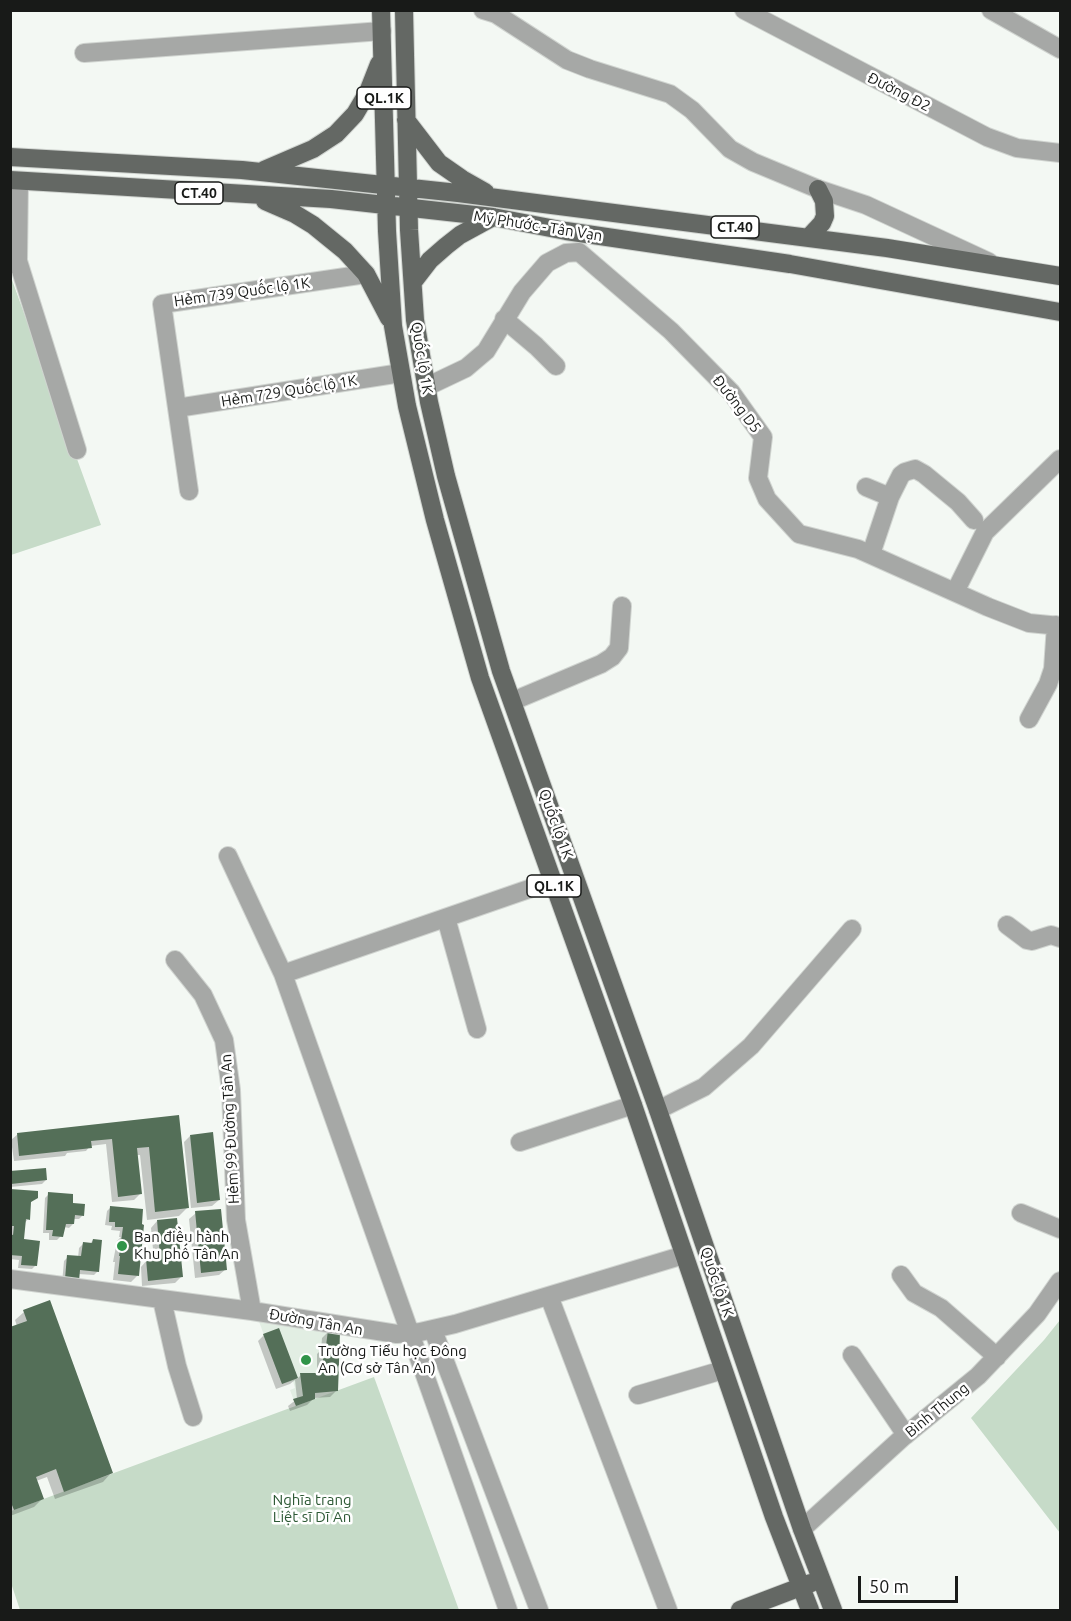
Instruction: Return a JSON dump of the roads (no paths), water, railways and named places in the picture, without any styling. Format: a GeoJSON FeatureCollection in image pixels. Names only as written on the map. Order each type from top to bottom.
{"type":"FeatureCollection","features":[{"type":"Feature","properties":{"kind":"main road","name":"Quốc lộ 1K"},"geometry":{"type":"LineString","coordinates":[[381,10],[386,205],[393,326],[407,406],[435,520],[480,678],[633,1106],[786,1549],[810,1611]]}},
{"type":"Feature","properties":{"kind":"main road","name":"Quốc lộ 1K"},"geometry":{"type":"LineString","coordinates":[[404,10],[408,188],[415,320],[426,387],[446,476],[501,671],[658,1110],[802,1529],[833,1611]]}},
{"type":"Feature","properties":{"kind":"main road"},"geometry":{"type":"LineString","coordinates":[[260,172],[313,149],[336,134],[355,114],[368,92],[382,57]]}},
{"type":"Feature","properties":{"kind":"main road"},"geometry":{"type":"LineString","coordinates":[[406,120],[439,163],[495,197]]}},
{"type":"Feature","properties":{"kind":"main road","name":"Mỹ Phước - Tân Vạn"},"geometry":{"type":"LineString","coordinates":[[10,156],[260,172],[495,197],[809,237],[1060,276]]}},
{"type":"Feature","properties":{"kind":"main road","name":"Mỹ Phước - Tân Vạn"},"geometry":{"type":"LineString","coordinates":[[15,181],[330,199],[493,217],[790,264],[1060,312]]}},
{"type":"Feature","properties":{"kind":"main road"},"geometry":{"type":"LineString","coordinates":[[809,237],[822,223],[825,216],[824,201],[818,189]]}},
{"type":"Feature","properties":{"kind":"main road"},"geometry":{"type":"LineString","coordinates":[[255,196],[295,214],[332,239],[366,274],[393,326]]}},
{"type":"Feature","properties":{"kind":"main road"},"geometry":{"type":"LineString","coordinates":[[412,282],[453,240],[493,217]]}},
{"type":"Feature","properties":{"kind":"main road"},"geometry":{"type":"LineString","coordinates":[[684,1255],[706,1249]]}},
{"type":"Feature","properties":{"kind":"main road"},"geometry":{"type":"LineString","coordinates":[[786,1549],[802,1529]]}},
{"type":"Feature","properties":{"kind":"main road"},"geometry":{"type":"LineString","coordinates":[[740,1611],[822,1579]]}},
{"type":"Feature","properties":{"kind":"street"},"geometry":{"type":"LineString","coordinates":[[483,10],[496,14],[575,63],[670,94],[692,110],[730,149],[753,162],[866,206],[995,265]]}},
{"type":"Feature","properties":{"kind":"street","name":"Đường Đ2"},"geometry":{"type":"LineString","coordinates":[[744,10],[987,137],[1017,148],[1060,153]]}},
{"type":"Feature","properties":{"kind":"street"},"geometry":{"type":"LineString","coordinates":[[991,10],[1060,49]]}},
{"type":"Feature","properties":{"kind":"street"},"geometry":{"type":"LineString","coordinates":[[84,53],[382,31]]}},
{"type":"Feature","properties":{"kind":"street"},"geometry":{"type":"LineString","coordinates":[[15,181],[14,262],[77,450]]}},
{"type":"Feature","properties":{"kind":"street"},"geometry":{"type":"LineString","coordinates":[[426,387],[466,368],[486,351],[522,292],[547,263],[566,253],[579,252],[604,236]]}},
{"type":"Feature","properties":{"kind":"street","name":"Đường D5"},"geometry":{"type":"LineString","coordinates":[[579,252],[671,331],[731,392],[763,437],[758,478],[767,499],[799,534],[871,554],[1029,623],[1058,625]]}},
{"type":"Feature","properties":{"kind":"street","name":"Hẻm 739 Quốc lộ 1K"},"geometry":{"type":"LineString","coordinates":[[189,491],[162,304],[366,274]]}},
{"type":"Feature","properties":{"kind":"street"},"geometry":{"type":"LineString","coordinates":[[504,319],[556,366]]}},
{"type":"Feature","properties":{"kind":"street","name":"Hẻm 729 Quốc lộ 1K"},"geometry":{"type":"LineString","coordinates":[[177,408],[401,373]]}},
{"type":"Feature","properties":{"kind":"street"},"geometry":{"type":"LineString","coordinates":[[955,592],[985,532],[1060,459]]}},
{"type":"Feature","properties":{"kind":"street"},"geometry":{"type":"LineString","coordinates":[[871,554],[890,497],[901,476],[910,470],[924,474],[958,502],[974,520]]}},
{"type":"Feature","properties":{"kind":"street"},"geometry":{"type":"LineString","coordinates":[[866,487],[890,497]]}},
{"type":"Feature","properties":{"kind":"street"},"geometry":{"type":"LineString","coordinates":[[513,701],[601,664],[612,657],[620,648],[622,606]]}},
{"type":"Feature","properties":{"kind":"street"},"geometry":{"type":"LineString","coordinates":[[1029,719],[1048,684],[1053,669],[1058,625]]}},
{"type":"Feature","properties":{"kind":"street"},"geometry":{"type":"LineString","coordinates":[[228,856],[283,974],[508,1611]]}},
{"type":"Feature","properties":{"kind":"street"},"geometry":{"type":"LineString","coordinates":[[283,974],[552,881]]}},
{"type":"Feature","properties":{"kind":"street"},"geometry":{"type":"LineString","coordinates":[[446,918],[477,1029]]}},
{"type":"Feature","properties":{"kind":"street"},"geometry":{"type":"LineString","coordinates":[[1007,925],[1027,940],[1032,941],[1051,935],[1060,938]]}},
{"type":"Feature","properties":{"kind":"street"},"geometry":{"type":"LineString","coordinates":[[658,1110],[704,1088],[751,1046],[852,929]]}},
{"type":"Feature","properties":{"kind":"street","name":"Hẻm 99 Đường Tân An"},"geometry":{"type":"LineString","coordinates":[[175,960],[203,995],[224,1040],[231,1090],[236,1220],[252,1311]]}},
{"type":"Feature","properties":{"kind":"street"},"geometry":{"type":"LineString","coordinates":[[520,1142],[633,1106]]}},
{"type":"Feature","properties":{"kind":"street"},"geometry":{"type":"LineString","coordinates":[[1021,1213],[1060,1229]]}},
{"type":"Feature","properties":{"kind":"street","name":"Đường Tân An"},"geometry":{"type":"LineString","coordinates":[[10,1280],[252,1311],[373,1331],[409,1334],[434,1330],[684,1255]]}},
{"type":"Feature","properties":{"kind":"street"},"geometry":{"type":"LineString","coordinates":[[901,1275],[914,1293],[941,1308],[997,1357]]}},
{"type":"Feature","properties":{"kind":"street","name":"Bình Thung"},"geometry":{"type":"LineString","coordinates":[[802,1529],[906,1435],[978,1376],[1037,1314],[1060,1281]]}},
{"type":"Feature","properties":{"kind":"street"},"geometry":{"type":"LineString","coordinates":[[549,1296],[668,1611]]}},
{"type":"Feature","properties":{"kind":"street"},"geometry":{"type":"LineString","coordinates":[[162,1300],[177,1366],[193,1417]]}},
{"type":"Feature","properties":{"kind":"street"},"geometry":{"type":"LineString","coordinates":[[434,1330],[539,1611]]}},
{"type":"Feature","properties":{"kind":"street"},"geometry":{"type":"LineString","coordinates":[[852,1355],[906,1435]]}},
{"type":"Feature","properties":{"kind":"street"},"geometry":{"type":"LineString","coordinates":[[638,1395],[723,1370]]}},
{"type":"Feature","properties":{"kind":"street"},"geometry":{"type":"LineString","coordinates":[[487,1552],[514,1544]]}},
{"type":"Feature","properties":{"kind":"street"},"geometry":{"type":"LineString","coordinates":[[499,1585],[525,1574]]}},
{"type":"Feature","properties":{"kind":"place","name":"Ban điều hành Khu phố Tân An"},"geometry":{"type":"Point","coordinates":[122,1246]}},
{"type":"Feature","properties":{"kind":"place","name":"Trường Tiểu học Đông An (Cơ sở Tân An)"},"geometry":{"type":"Point","coordinates":[306,1360]}},
{"type":"Feature","properties":{"kind":"park label","name":"Nghĩa trang Liệt sĩ Dĩ An"},"geometry":{"type":"Point","coordinates":[312,1508]}}]}
